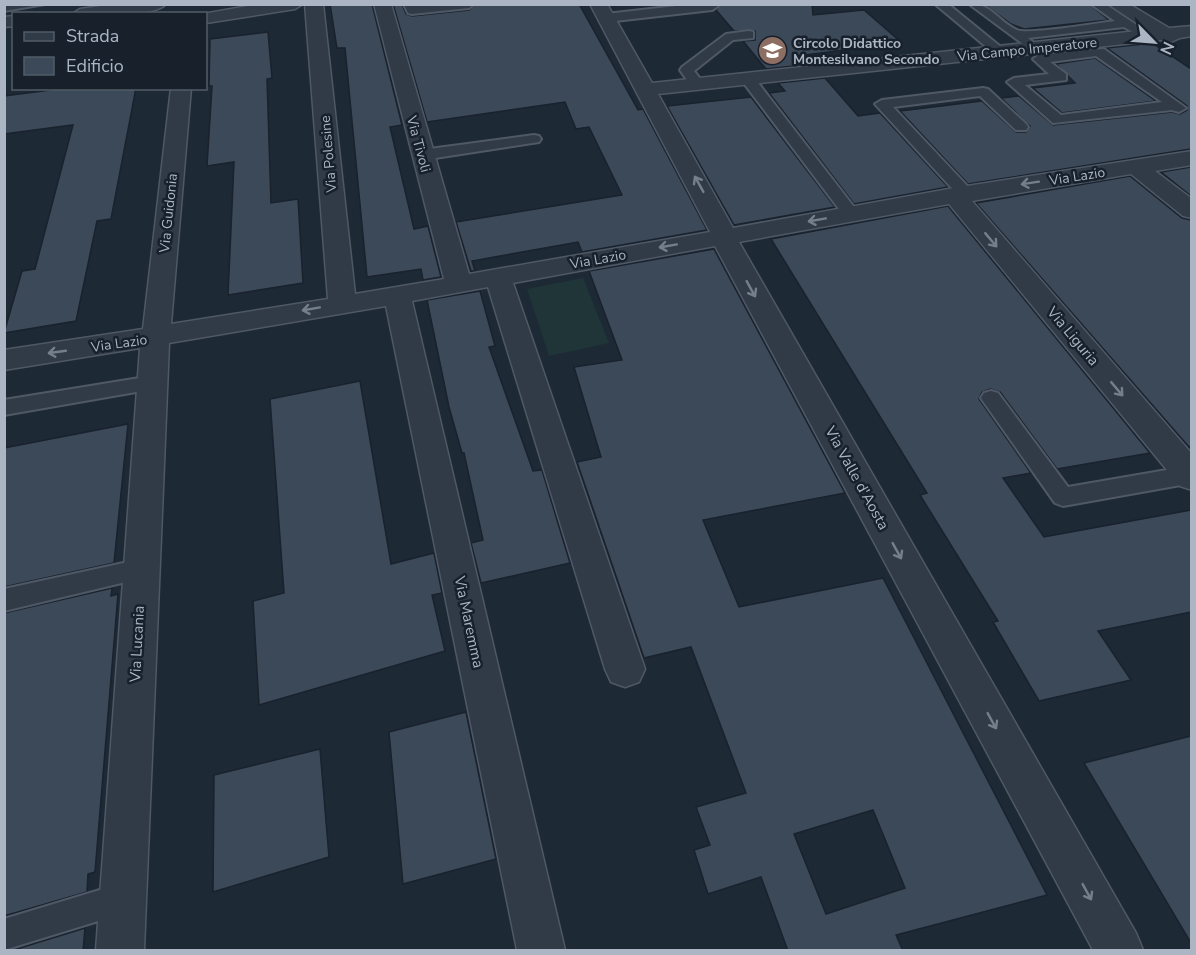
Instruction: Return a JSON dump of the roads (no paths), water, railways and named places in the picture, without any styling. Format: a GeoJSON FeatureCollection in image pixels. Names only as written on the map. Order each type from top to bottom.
{"type":"FeatureCollection","features":[{"type":"Feature","properties":{"kind":"street"},"geometry":{"type":"LineString","coordinates":[[96,12],[158,4]]}},
{"type":"Feature","properties":{"kind":"street"},"geometry":{"type":"LineString","coordinates":[[207,18],[295,4]]}},
{"type":"Feature","properties":{"kind":"street","name":"Via Polesine"},"geometry":{"type":"LineString","coordinates":[[314,4],[342,303]]}},
{"type":"Feature","properties":{"kind":"street","name":"Via Tivoli"},"geometry":{"type":"LineString","coordinates":[[382,4],[458,283]]}},
{"type":"Feature","properties":{"kind":"street"},"geometry":{"type":"LineString","coordinates":[[1116,4],[1157,35],[1191,50]]}},
{"type":"Feature","properties":{"kind":"street","name":"Via Valle d'Aosta"},"geometry":{"type":"LineString","coordinates":[[605,16],[726,236],[730,251],[1119,951]]}},
{"type":"Feature","properties":{"kind":"street","name":"Via Campo Imperatore"},"geometry":{"type":"LineString","coordinates":[[647,89],[1029,48],[1074,39],[1191,31]]}},
{"type":"Feature","properties":{"kind":"street","name":"Via Guidonia"},"geometry":{"type":"LineString","coordinates":[[155,338],[181,90]]}},
{"type":"Feature","properties":{"kind":"street","name":"Via Lazio"},"geometry":{"type":"LineString","coordinates":[[4,360],[155,338],[960,194],[1191,158]]}},
{"type":"Feature","properties":{"kind":"street"},"geometry":{"type":"LineString","coordinates":[[1134,166],[1191,211]]}},
{"type":"Feature","properties":{"kind":"street","name":"Via Liguria"},"geometry":{"type":"LineString","coordinates":[[960,194],[1191,476]]}},
{"type":"Feature","properties":{"kind":"street"},"geometry":{"type":"LineString","coordinates":[[498,276],[625,669]]}},
{"type":"Feature","properties":{"kind":"street","name":"Via Maremma"},"geometry":{"type":"LineString","coordinates":[[398,294],[541,951]]}},
{"type":"Feature","properties":{"kind":"street","name":"Via Lucania"},"geometry":{"type":"LineString","coordinates":[[120,951],[155,338]]}},
{"type":"Feature","properties":{"kind":"lane"},"geometry":{"type":"LineString","coordinates":[[4,8],[40,4]]}},
{"type":"Feature","properties":{"kind":"lane"},"geometry":{"type":"LineString","coordinates":[[410,4],[412,10],[470,4]]}},
{"type":"Feature","properties":{"kind":"lane"},"geometry":{"type":"LineString","coordinates":[[605,16],[649,9],[712,6],[710,4]]}},
{"type":"Feature","properties":{"kind":"lane"},"geometry":{"type":"LineString","coordinates":[[940,4],[1001,51]]}},
{"type":"Feature","properties":{"kind":"lane"},"geometry":{"type":"LineString","coordinates":[[974,4],[1061,77],[1014,82],[1058,120],[1181,109],[1099,52],[1074,39]]}},
{"type":"Feature","properties":{"kind":"lane"},"geometry":{"type":"LineString","coordinates":[[1096,4],[1126,23],[1157,35]]}},
{"type":"Feature","properties":{"kind":"lane"},"geometry":{"type":"LineString","coordinates":[[605,16],[698,16]]}},
{"type":"Feature","properties":{"kind":"lane"},"geometry":{"type":"LineString","coordinates":[[1074,39],[1126,23]]}},
{"type":"Feature","properties":{"kind":"lane"},"geometry":{"type":"LineString","coordinates":[[697,84],[687,70],[730,37],[749,35]]}},
{"type":"Feature","properties":{"kind":"lane"},"geometry":{"type":"LineString","coordinates":[[747,78],[851,214]]}},
{"type":"Feature","properties":{"kind":"lane"},"geometry":{"type":"LineString","coordinates":[[960,194],[882,104],[983,92],[1021,127]]}},
{"type":"Feature","properties":{"kind":"lane"},"geometry":{"type":"LineString","coordinates":[[422,155],[534,139]]}},
{"type":"Feature","properties":{"kind":"lane"},"geometry":{"type":"LineString","coordinates":[[4,408],[152,383]]}},
{"type":"Feature","properties":{"kind":"lane"},"geometry":{"type":"LineString","coordinates":[[992,398],[1063,497],[1191,476]]}},
{"type":"Feature","properties":{"kind":"lane"},"geometry":{"type":"LineString","coordinates":[[4,600],[142,569]]}},
{"type":"Feature","properties":{"kind":"lane"},"geometry":{"type":"LineString","coordinates":[[4,936],[123,899]]}},
{"type":"Feature","properties":{"kind":"place","name":"Circolo Didattico Montesilvano Secondo"},"geometry":{"type":"Point","coordinates":[772,51]}}]}
